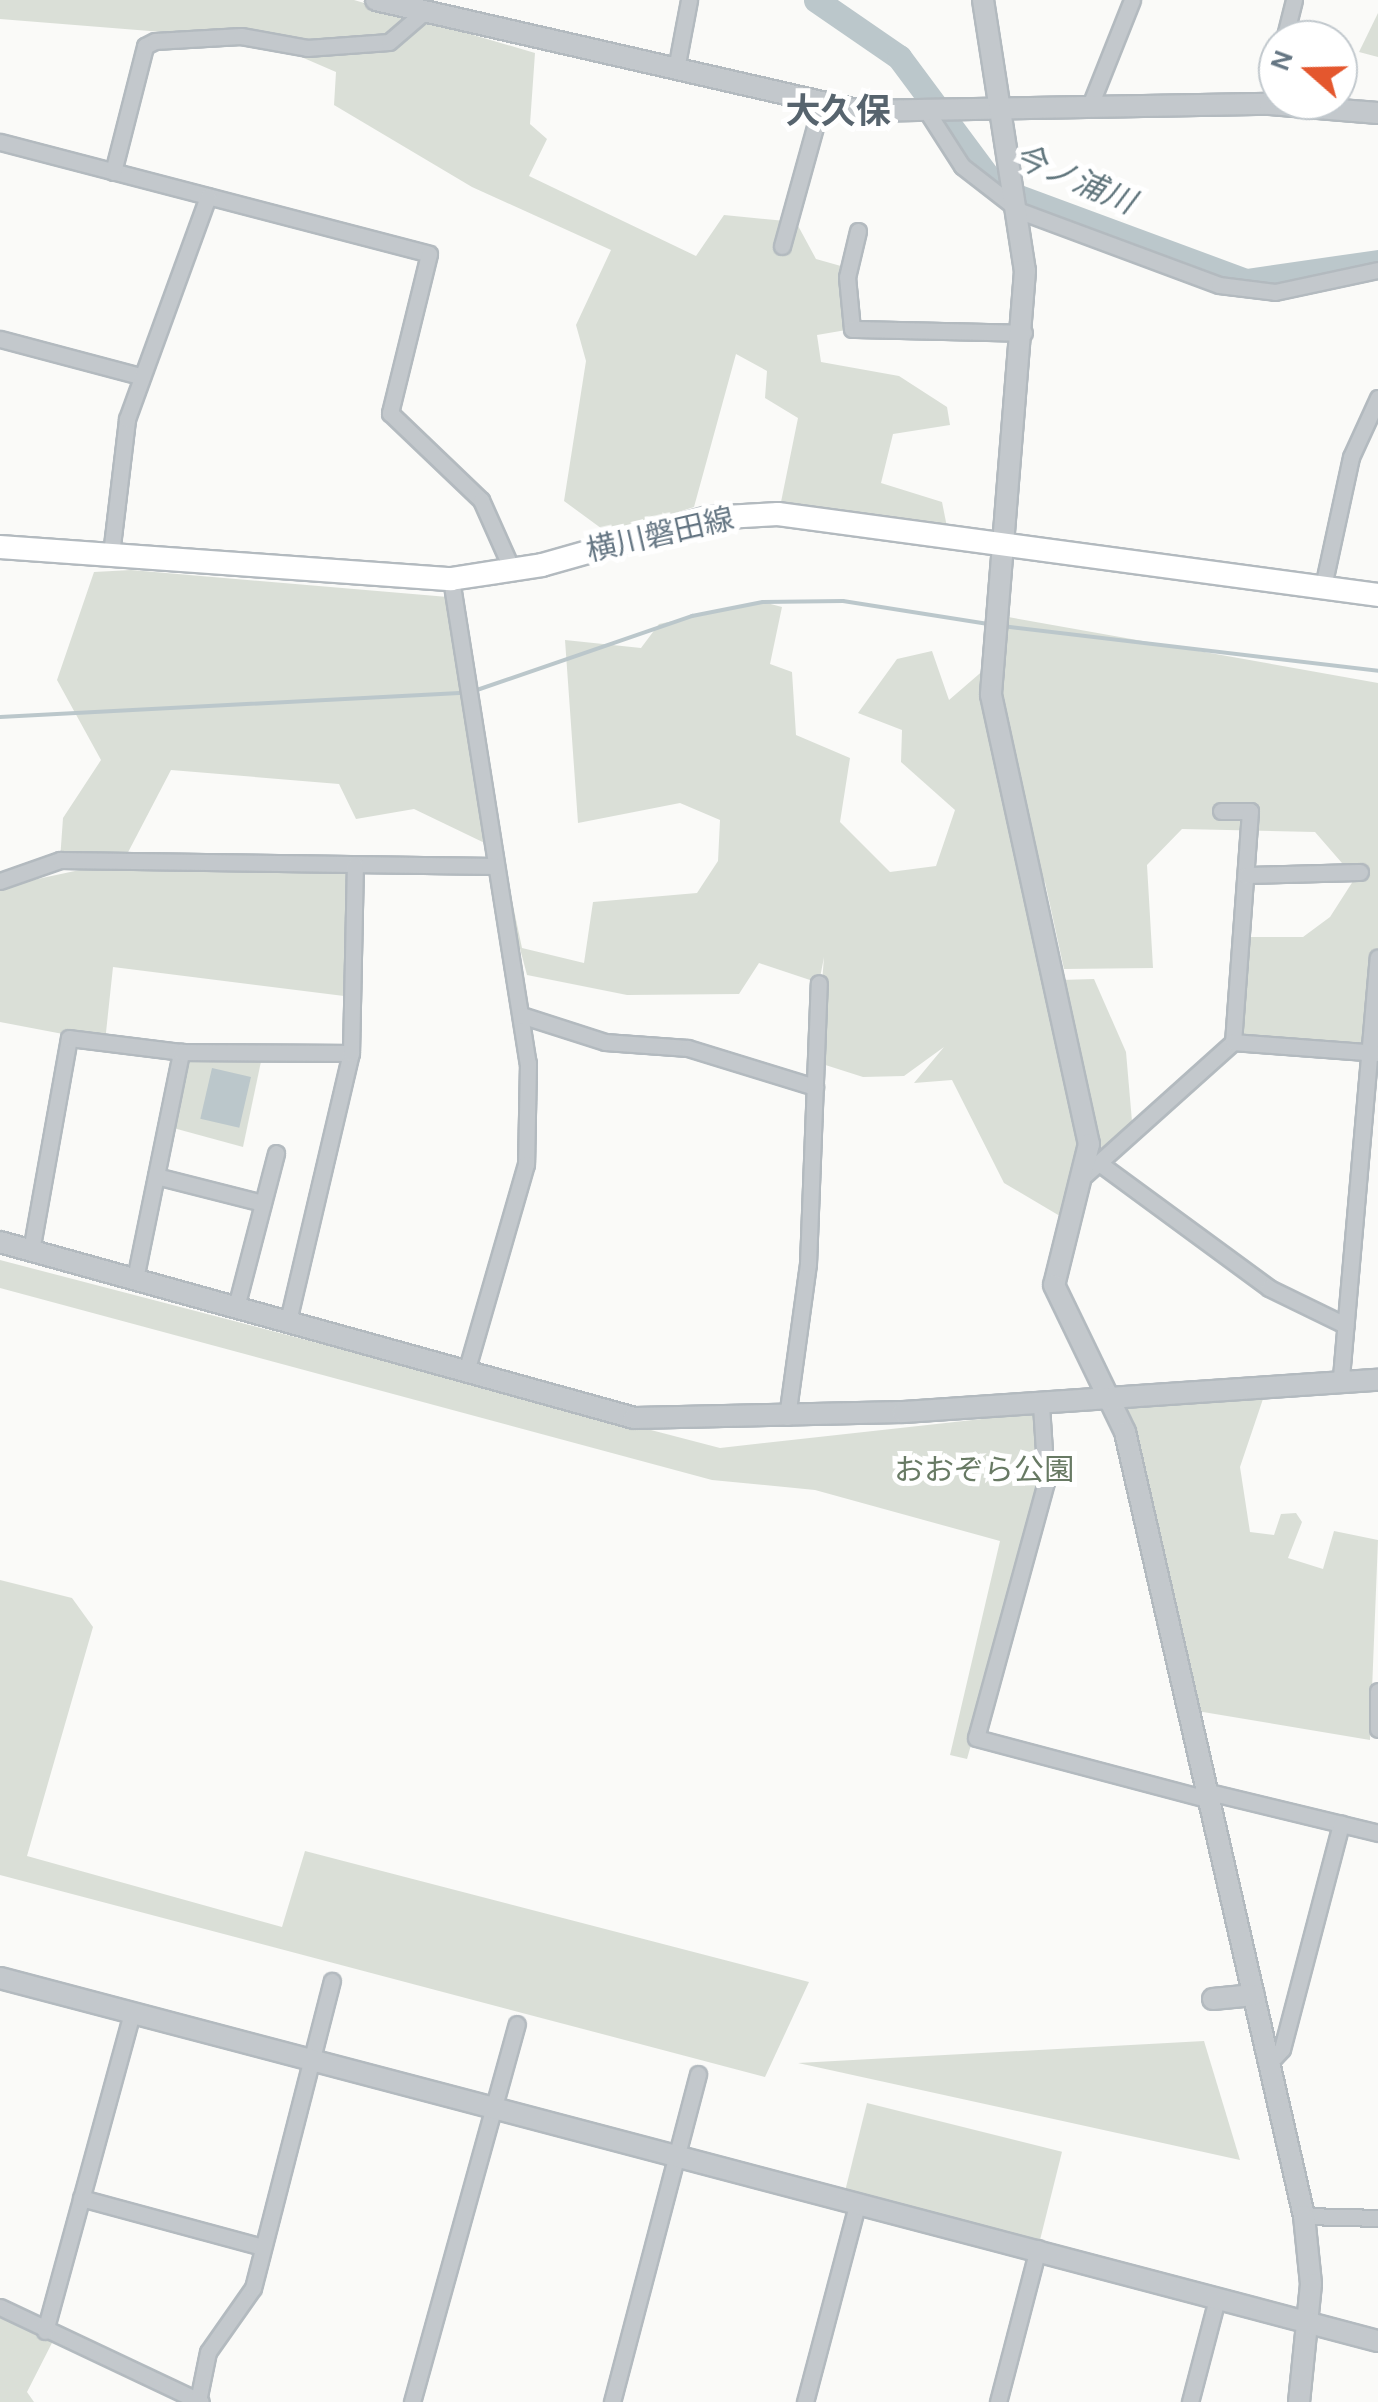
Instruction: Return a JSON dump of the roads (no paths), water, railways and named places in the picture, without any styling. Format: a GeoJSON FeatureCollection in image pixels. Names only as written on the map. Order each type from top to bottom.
{"type":"FeatureCollection","features":[{"type":"Feature","properties":{"kind":"main road","name":"横川磐田線"},"geometry":{"type":"LineString","coordinates":[[0,547],[450,579],[513,572],[708,518],[778,514],[1324,582],[1378,595]]}},
{"type":"Feature","properties":{"kind":"street"},"geometry":{"type":"LineString","coordinates":[[376,0],[821,106],[928,113],[1258,104]]}},
{"type":"Feature","properties":{"kind":"street"},"geometry":{"type":"LineString","coordinates":[[676,70],[689,0]]}},
{"type":"Feature","properties":{"kind":"street"},"geometry":{"type":"LineString","coordinates":[[984,0],[1007,110],[1020,211],[1024,333],[994,640],[996,741],[1086,1118],[1092,1169],[1054,1284],[1113,1397],[1304,2216],[1307,2324],[1299,2402]]}},
{"type":"Feature","properties":{"kind":"street"},"geometry":{"type":"LineString","coordinates":[[1089,108],[1132,0]]}},
{"type":"Feature","properties":{"kind":"street"},"geometry":{"type":"LineString","coordinates":[[113,172],[145,46],[154,41],[241,36],[307,48],[390,42],[425,11]]}},
{"type":"Feature","properties":{"kind":"street"},"geometry":{"type":"LineString","coordinates":[[782,246],[821,106]]}},
{"type":"Feature","properties":{"kind":"street"},"geometry":{"type":"LineString","coordinates":[[928,113],[962,166],[1020,211],[1252,292],[1378,270]]}},
{"type":"Feature","properties":{"kind":"street"},"geometry":{"type":"LineString","coordinates":[[0,142],[428,254],[390,413],[481,500],[513,572]]}},
{"type":"Feature","properties":{"kind":"street"},"geometry":{"type":"LineString","coordinates":[[110,554],[140,376],[208,196]]}},
{"type":"Feature","properties":{"kind":"street"},"geometry":{"type":"LineString","coordinates":[[858,231],[847,277],[852,329],[1024,333]]}},
{"type":"Feature","properties":{"kind":"street"},"geometry":{"type":"LineString","coordinates":[[0,340],[140,376]]}},
{"type":"Feature","properties":{"kind":"street"},"geometry":{"type":"LineString","coordinates":[[1324,582],[1352,457],[1378,398]]}},
{"type":"Feature","properties":{"kind":"street"},"geometry":{"type":"LineString","coordinates":[[450,579],[521,1015],[526,1164],[466,1372]]}},
{"type":"Feature","properties":{"kind":"street"},"geometry":{"type":"LineString","coordinates":[[1092,1169],[1233,1042],[1250,812],[1221,811]]}},
{"type":"Feature","properties":{"kind":"street"},"geometry":{"type":"LineString","coordinates":[[0,881],[60,860],[496,866]]}},
{"type":"Feature","properties":{"kind":"street"},"geometry":{"type":"LineString","coordinates":[[288,1321],[350,1053],[355,865]]}},
{"type":"Feature","properties":{"kind":"street"},"geometry":{"type":"LineString","coordinates":[[1246,875],[1360,872]]}},
{"type":"Feature","properties":{"kind":"street"},"geometry":{"type":"LineString","coordinates":[[1341,1377],[1378,958]]}},
{"type":"Feature","properties":{"kind":"street"},"geometry":{"type":"LineString","coordinates":[[787,1417],[808,1264],[819,983]]}},
{"type":"Feature","properties":{"kind":"street"},"geometry":{"type":"LineString","coordinates":[[521,1015],[604,1042],[688,1048],[815,1087]]}},
{"type":"Feature","properties":{"kind":"street"},"geometry":{"type":"LineString","coordinates":[[31,1251],[68,1038],[181,1052],[350,1053]]}},
{"type":"Feature","properties":{"kind":"street"},"geometry":{"type":"LineString","coordinates":[[1233,1042],[1372,1052]]}},
{"type":"Feature","properties":{"kind":"street"},"geometry":{"type":"LineString","coordinates":[[135,1279],[181,1052]]}},
{"type":"Feature","properties":{"kind":"street"},"geometry":{"type":"LineString","coordinates":[[236,1307],[276,1153]]}},
{"type":"Feature","properties":{"kind":"street"},"geometry":{"type":"LineString","coordinates":[[1092,1169],[1269,1288],[1345,1325]]}},
{"type":"Feature","properties":{"kind":"street"},"geometry":{"type":"LineString","coordinates":[[156,1176],[263,1202]]}},
{"type":"Feature","properties":{"kind":"street"},"geometry":{"type":"LineString","coordinates":[[0,1242],[634,1418],[787,1417],[1042,1405],[1341,1377],[1378,1380]]}},
{"type":"Feature","properties":{"kind":"street"},"geometry":{"type":"LineString","coordinates":[[1042,1405],[1046,1482],[976,1738],[1378,1833]]}},
{"type":"Feature","properties":{"kind":"street"},"geometry":{"type":"LineString","coordinates":[[1378,1690],[1378,1729]]}},
{"type":"Feature","properties":{"kind":"street"},"geometry":{"type":"LineString","coordinates":[[1269,2062],[1282,2049],[1342,1824]]}},
{"type":"Feature","properties":{"kind":"street"},"geometry":{"type":"LineString","coordinates":[[0,1978],[1038,2248],[1378,2342]]}},
{"type":"Feature","properties":{"kind":"street"},"geometry":{"type":"LineString","coordinates":[[0,2307],[45,2332],[200,2401],[208,2352],[252,2288],[332,1982]]}},
{"type":"Feature","properties":{"kind":"street"},"geometry":{"type":"LineString","coordinates":[[1212,2000],[1254,1994]]}},
{"type":"Feature","properties":{"kind":"street"},"geometry":{"type":"LineString","coordinates":[[45,2332],[132,2012]]}},
{"type":"Feature","properties":{"kind":"street"},"geometry":{"type":"LineString","coordinates":[[412,2402],[517,2024]]}},
{"type":"Feature","properties":{"kind":"street"},"geometry":{"type":"LineString","coordinates":[[612,2402],[698,2074]]}},
{"type":"Feature","properties":{"kind":"street"},"geometry":{"type":"LineString","coordinates":[[82,2198],[263,2247]]}},
{"type":"Feature","properties":{"kind":"street"},"geometry":{"type":"LineString","coordinates":[[804,2402],[858,2202]]}},
{"type":"Feature","properties":{"kind":"street"},"geometry":{"type":"LineString","coordinates":[[1304,2216],[1378,2218]]}},
{"type":"Feature","properties":{"kind":"street"},"geometry":{"type":"LineString","coordinates":[[998,2402],[1038,2248]]}},
{"type":"Feature","properties":{"kind":"street"},"geometry":{"type":"LineString","coordinates":[[1190,2402],[1217,2299]]}},
{"type":"Feature","properties":{"kind":"waterway","name":"今ノ浦川"},"geometry":{"type":"LineString","coordinates":[[816,0],[899,57],[997,189],[1246,281],[1378,262]]}},
{"type":"Feature","properties":{"kind":"waterway"},"geometry":{"type":"LineString","coordinates":[[474,691],[692,616],[763,602],[843,601],[988,624]]}},
{"type":"Feature","properties":{"kind":"waterway"},"geometry":{"type":"LineString","coordinates":[[1002,626],[1378,671]]}},
{"type":"Feature","properties":{"kind":"waterway"},"geometry":{"type":"LineString","coordinates":[[0,717],[464,693]]}},
{"type":"Feature","properties":{"kind":"district","name":"大久保"},"geometry":{"type":"Point","coordinates":[838,112]}},
{"type":"Feature","properties":{"kind":"park label","name":"おおぞら公園"},"geometry":{"type":"Point","coordinates":[984,1470]}}]}
